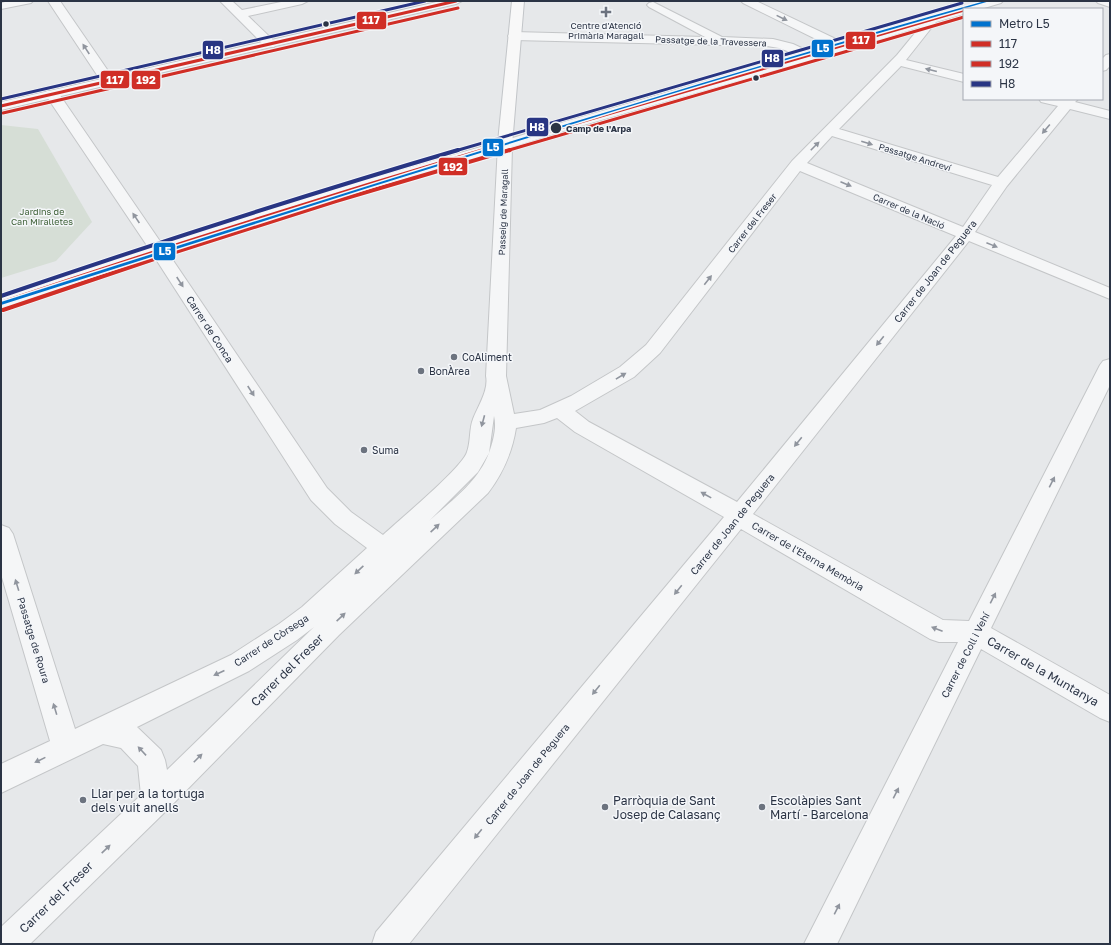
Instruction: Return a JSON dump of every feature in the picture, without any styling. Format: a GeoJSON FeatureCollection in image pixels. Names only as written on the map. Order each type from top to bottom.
{"type":"FeatureCollection","features":[{"type":"Feature","properties":{"kind":"main road","name":"Passeig de Maragall"},"geometry":{"type":"LineString","coordinates":[[505,145],[518,1]]}},
{"type":"Feature","properties":{"kind":"main road"},"geometry":{"type":"LineString","coordinates":[[1,106],[448,2]]}},
{"type":"Feature","properties":{"kind":"main road"},"geometry":{"type":"LineString","coordinates":[[1,303],[158,250],[334,194],[505,145]]}},
{"type":"Feature","properties":{"kind":"street"},"geometry":{"type":"LineString","coordinates":[[1,6],[27,1]]}},
{"type":"Feature","properties":{"kind":"street"},"geometry":{"type":"LineString","coordinates":[[54,1],[108,82]]}},
{"type":"Feature","properties":{"kind":"street"},"geometry":{"type":"LineString","coordinates":[[226,1],[270,44]]}},
{"type":"Feature","properties":{"kind":"street"},"geometry":{"type":"LineString","coordinates":[[240,14],[302,1]]}},
{"type":"Feature","properties":{"kind":"street"},"geometry":{"type":"LineString","coordinates":[[747,1],[842,47]]}},
{"type":"Feature","properties":{"kind":"street"},"geometry":{"type":"LineString","coordinates":[[973,8],[998,1]]}},
{"type":"Feature","properties":{"kind":"street"},"geometry":{"type":"LineString","coordinates":[[1102,1],[1110,4]]}},
{"type":"Feature","properties":{"kind":"street"},"geometry":{"type":"LineString","coordinates":[[653,5],[721,41]]}},
{"type":"Feature","properties":{"kind":"street"},"geometry":{"type":"LineString","coordinates":[[505,145],[572,124],[842,47],[963,10]]}},
{"type":"Feature","properties":{"kind":"street","name":"Carrer del Freser"},"geometry":{"type":"LineString","coordinates":[[7,944],[156,800],[330,627],[480,487],[498,460],[503,443],[506,423],[544,416],[578,401],[627,372],[653,349],[797,164],[897,61],[932,19]]}},
{"type":"Feature","properties":{"kind":"street","name":"Passatge de la Travessera"},"geometry":{"type":"LineString","coordinates":[[514,36],[721,41],[780,44],[792,47],[809,56]]}},
{"type":"Feature","properties":{"kind":"street"},"geometry":{"type":"LineString","coordinates":[[1103,66],[1110,58]]}},
{"type":"Feature","properties":{"kind":"street"},"geometry":{"type":"LineString","coordinates":[[897,61],[963,78]]}},
{"type":"Feature","properties":{"kind":"street","name":"Carrer de Conca"},"geometry":{"type":"LineString","coordinates":[[52,94],[158,250],[319,494],[342,518],[384,548]]}},
{"type":"Feature","properties":{"kind":"street"},"geometry":{"type":"LineString","coordinates":[[1054,100],[1069,102],[1110,115]]}},
{"type":"Feature","properties":{"kind":"street","name":"Carrer de Joan de Peguera"},"geometry":{"type":"LineString","coordinates":[[388,944],[961,241],[964,234],[1001,183],[1069,102]]}},
{"type":"Feature","properties":{"kind":"street","name":"Passatge Andreví"},"geometry":{"type":"LineString","coordinates":[[830,131],[1001,183]]}},
{"type":"Feature","properties":{"kind":"street","name":"Passeig de Maragall"},"geometry":{"type":"LineString","coordinates":[[505,145],[497,384],[506,423]]}},
{"type":"Feature","properties":{"kind":"street","name":"Carrer de la Nació"},"geometry":{"type":"LineString","coordinates":[[797,164],[1110,294]]}},
{"type":"Feature","properties":{"kind":"street","name":"Carrer de Coll i Vehí"},"geometry":{"type":"LineString","coordinates":[[820,944],[1110,365]]}},
{"type":"Feature","properties":{"kind":"street","name":"Carrer de Còrsega"},"geometry":{"type":"LineString","coordinates":[[1,779],[240,663],[288,632],[311,614],[440,497],[470,466],[478,453],[482,421],[497,384]]}},
{"type":"Feature","properties":{"kind":"street","name":"Carrer de l'Eterna Memòria"},"geometry":{"type":"LineString","coordinates":[[559,409],[582,427],[730,509],[738,516],[939,631],[975,632]]}},
{"type":"Feature","properties":{"kind":"street","name":"Passatge de Roura"},"geometry":{"type":"LineString","coordinates":[[1,534],[66,747]]}},
{"type":"Feature","properties":{"kind":"street","name":"Carrer de la Muntanya"},"geometry":{"type":"LineString","coordinates":[[975,632],[1110,709]]}},
{"type":"Feature","properties":{"kind":"street"},"geometry":{"type":"LineString","coordinates":[[100,730],[129,737],[151,760],[156,800]]}},
{"type":"Feature","properties":{"kind":"green space","name":"Jardins de Can Miralletes"},"geometry":{"type":"Polygon","coordinates":[[[1,125],[38,129],[92,222],[56,261],[1,278],[1,125]]]}},
{"type":"Feature","properties":{"kind":"metro line","name":"L5"},"geometry":{"type":"LineString","coordinates":[[963,8],[988,1]]}},
{"type":"Feature","properties":{"kind":"metro line","name":"L5"},"geometry":{"type":"LineString","coordinates":[[1,304],[370,186],[616,110],[740,72],[963,8]]}},
{"type":"Feature","properties":{"kind":"transit line","name":"H8"},"geometry":{"type":"LineString","coordinates":[[1,99],[425,1]]}},
{"type":"Feature","properties":{"kind":"transit line","name":"117"},"geometry":{"type":"LineString","coordinates":[[1,106],[456,1]]}},
{"type":"Feature","properties":{"kind":"transit line","name":"H8"},"geometry":{"type":"LineString","coordinates":[[1,296],[156,243],[332,187],[962,3]]}},
{"type":"Feature","properties":{"kind":"transit line","name":"192"},"geometry":{"type":"LineString","coordinates":[[3,113],[458,8]]}},
{"type":"Feature","properties":{"kind":"transit line","name":"117"},"geometry":{"type":"LineString","coordinates":[[1,303],[158,250],[334,194],[963,10]]}},
{"type":"Feature","properties":{"kind":"transit line","name":"192"},"geometry":{"type":"LineString","coordinates":[[3,310],[160,257],[336,201],[963,17]]}},
{"type":"Feature","properties":{"kind":"place","name":"Centre d'Atenció Primària Maragall"},"geometry":{"type":"Point","coordinates":[606,12]}},
{"type":"Feature","properties":{"kind":"place","name":"Camp de l'Arpa"},"geometry":{"type":"Point","coordinates":[556,128]}},
{"type":"Feature","properties":{"kind":"place","name":"CoAliment"},"geometry":{"type":"Point","coordinates":[454,357]}},
{"type":"Feature","properties":{"kind":"place","name":"BonÀrea"},"geometry":{"type":"Point","coordinates":[421,371]}},
{"type":"Feature","properties":{"kind":"place","name":"Suma"},"geometry":{"type":"Point","coordinates":[364,450]}},
{"type":"Feature","properties":{"kind":"place","name":"Llar per a la tortuga dels vuit anells"},"geometry":{"type":"Point","coordinates":[83,800]}},
{"type":"Feature","properties":{"kind":"place","name":"Parròquia de Sant Josep de Calasanç"},"geometry":{"type":"Point","coordinates":[605,807]}},
{"type":"Feature","properties":{"kind":"place","name":"Escolàpies Sant Martí - Barcelona"},"geometry":{"type":"Point","coordinates":[762,807]}}]}
